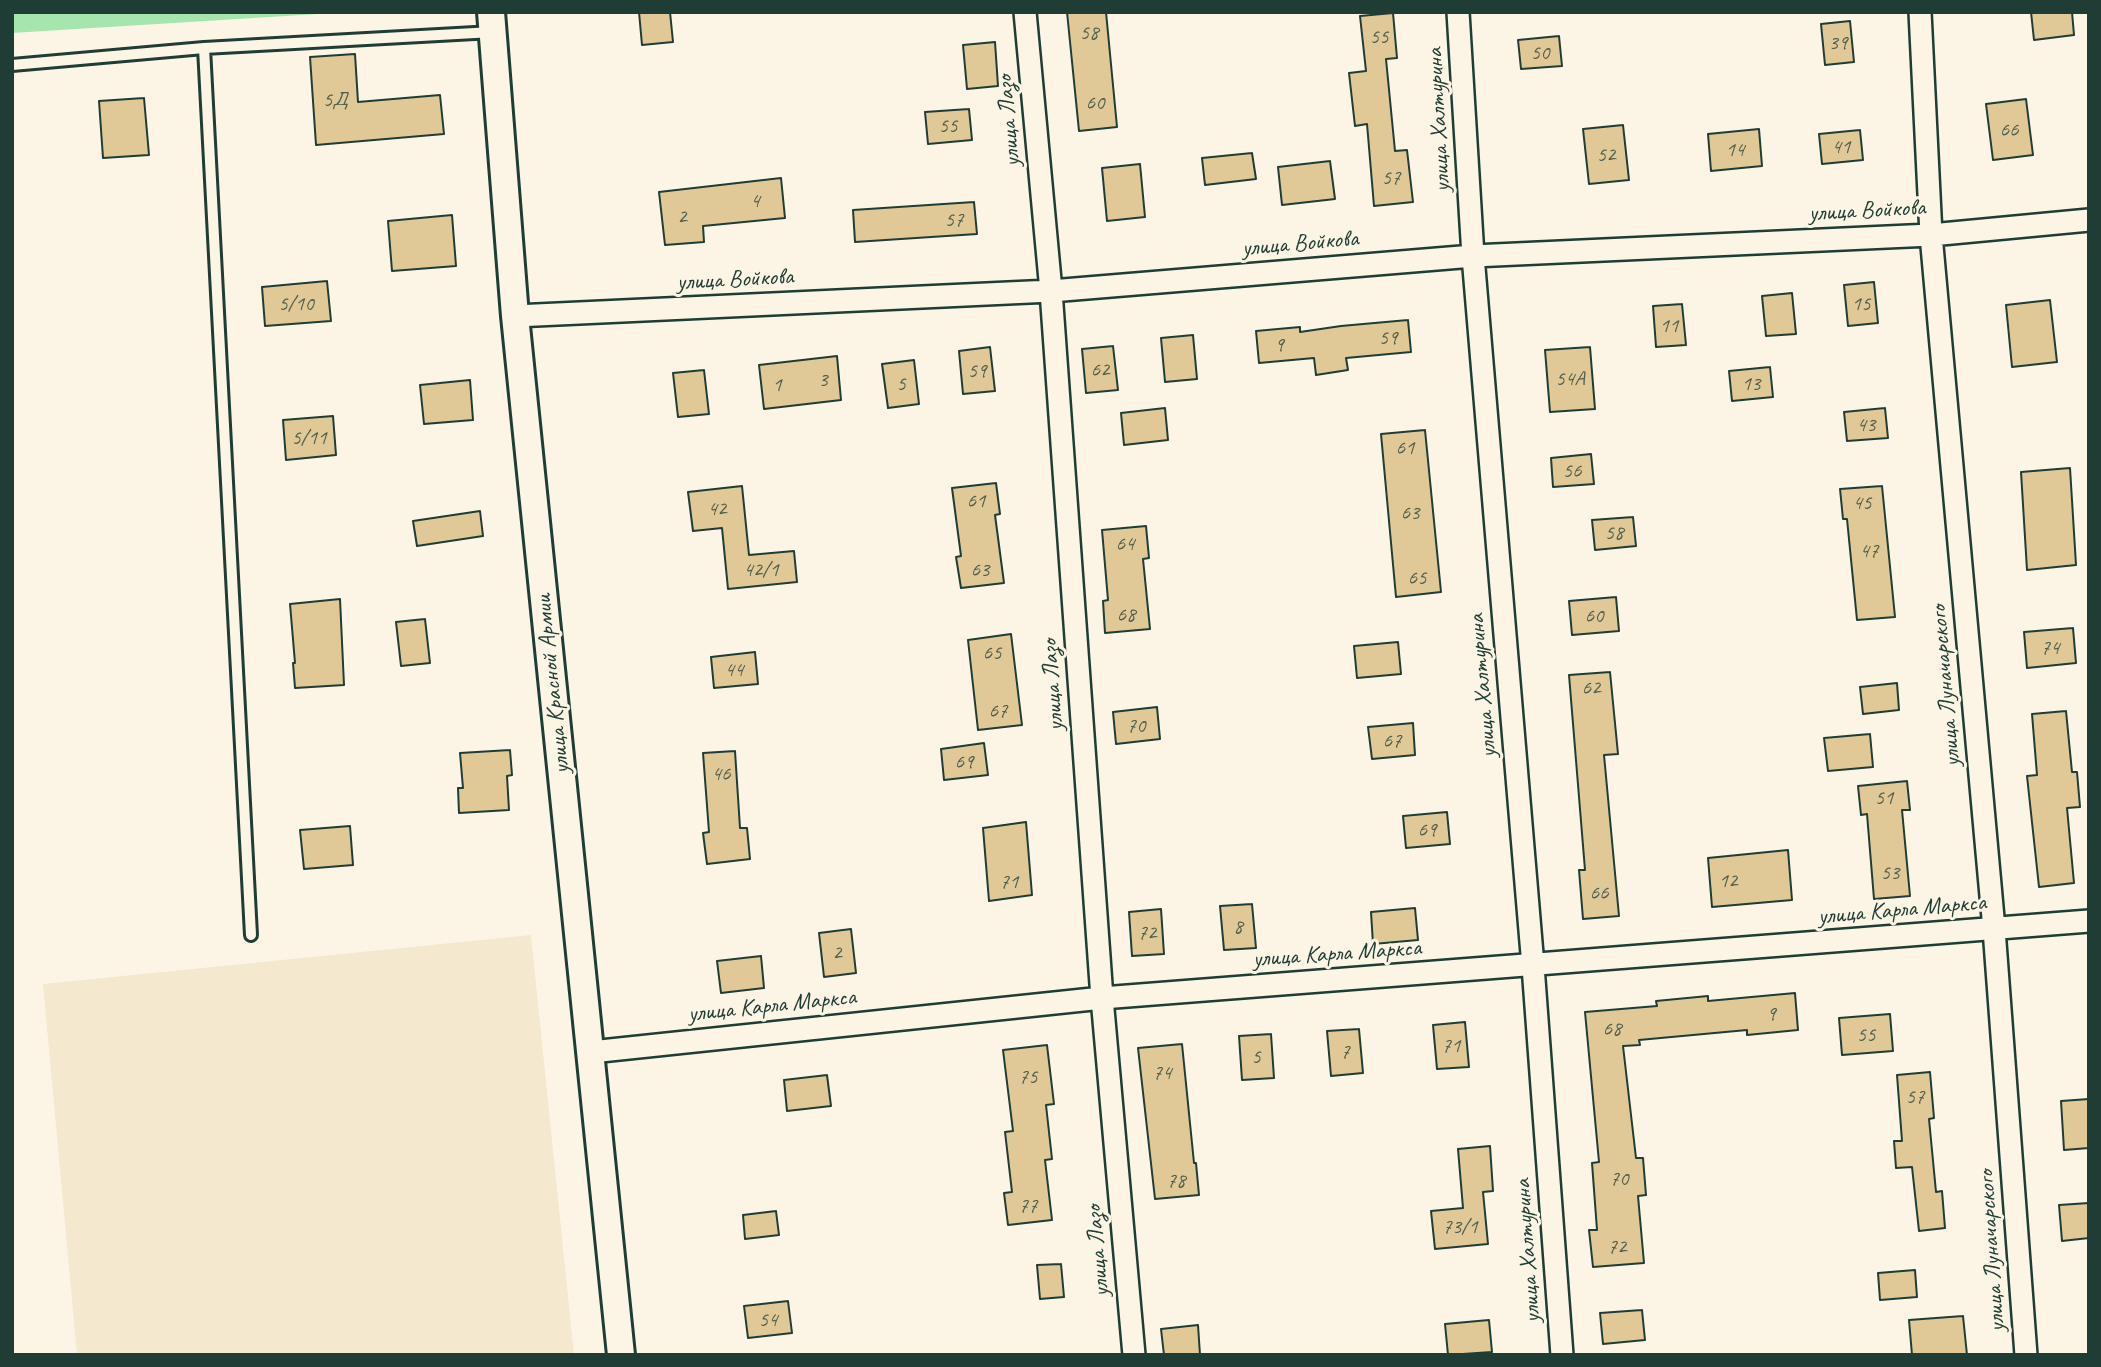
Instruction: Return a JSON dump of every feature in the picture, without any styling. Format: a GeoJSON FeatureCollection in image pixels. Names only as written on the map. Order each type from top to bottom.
{"type":"FeatureCollection","features":[{"type":"Feature","properties":{"kind":"street","name":"улица Лазо"},"geometry":{"type":"LineString","coordinates":[[1026,12],[1051,291],[1102,998],[1134,1355]]}},
{"type":"Feature","properties":{"kind":"street","name":"улица Халтурина"},"geometry":{"type":"LineString","coordinates":[[1458,12],[1473,256],[1533,966],[1562,1355]]}},
{"type":"Feature","properties":{"kind":"street","name":"улица Луначарского"},"geometry":{"type":"LineString","coordinates":[[1920,12],[1931,235],[1994,929],[2026,1355]]}},
{"type":"Feature","properties":{"kind":"street","name":"улица Красной Армии"},"geometry":{"type":"LineString","coordinates":[[492,22],[515,316],[621,1355]]}},
{"type":"Feature","properties":{"kind":"street","name":"улица Войкова"},"geometry":{"type":"LineString","coordinates":[[515,316],[1051,291],[1473,256],[1931,235],[2089,220]]}},
{"type":"Feature","properties":{"kind":"street","name":"улица Карла Маркса"},"geometry":{"type":"LineString","coordinates":[[591,1052],[1102,998],[2089,921]]}},
{"type":"Feature","properties":{"kind":"lane"},"geometry":{"type":"LineString","coordinates":[[12,65],[492,22]]}},
{"type":"Feature","properties":{"kind":"lane"},"geometry":{"type":"LineString","coordinates":[[204,48],[251,935]]}},
{"type":"Feature","properties":{"kind":"shaded area"},"geometry":{"type":"Polygon","coordinates":[[[531,935],[574,1355],[77,1355],[43,984],[531,935]]]}},
{"type":"Feature","properties":{"kind":"green space"},"geometry":{"type":"Polygon","coordinates":[[[12,12],[351,12],[12,33],[12,12]]]}},
{"type":"Feature","properties":{"kind":"building"},"geometry":{"type":"Polygon","coordinates":[[[639,12],[670,12],[673,42],[642,45],[639,12]]]}},
{"type":"Feature","properties":{"kind":"building"},"geometry":{"type":"Polygon","coordinates":[[[1067,12],[1106,12],[1117,127],[1079,131],[1067,12]]]}},
{"type":"Feature","properties":{"kind":"building"},"geometry":{"type":"Polygon","coordinates":[[[2031,12],[2072,12],[2074,35],[2034,40],[2031,12]]]}},
{"type":"Feature","properties":{"kind":"building"},"geometry":{"type":"Polygon","coordinates":[[[1393,13],[1397,58],[1386,59],[1395,151],[1407,150],[1413,202],[1374,206],[1367,124],[1355,126],[1349,73],[1366,71],[1360,16],[1393,13]]]}},
{"type":"Feature","properties":{"kind":"building"},"geometry":{"type":"Polygon","coordinates":[[[1850,21],[1854,62],[1825,65],[1821,24],[1850,21]]]}},
{"type":"Feature","properties":{"kind":"building"},"geometry":{"type":"Polygon","coordinates":[[[1559,36],[1562,66],[1521,69],[1518,40],[1559,36]]]}},
{"type":"Feature","properties":{"kind":"building"},"geometry":{"type":"Polygon","coordinates":[[[995,42],[998,86],[967,89],[963,45],[995,42]]]}},
{"type":"Feature","properties":{"kind":"building"},"geometry":{"type":"Polygon","coordinates":[[[355,54],[358,102],[440,95],[444,134],[316,145],[310,57],[355,54]]]}},
{"type":"Feature","properties":{"kind":"building"},"geometry":{"type":"Polygon","coordinates":[[[144,98],[149,155],[103,158],[99,101],[144,98]]]}},
{"type":"Feature","properties":{"kind":"building"},"geometry":{"type":"Polygon","coordinates":[[[2026,99],[2033,155],[1993,160],[1986,104],[2026,99]]]}},
{"type":"Feature","properties":{"kind":"building"},"geometry":{"type":"Polygon","coordinates":[[[969,109],[972,140],[928,144],[925,112],[969,109]]]}},
{"type":"Feature","properties":{"kind":"building"},"geometry":{"type":"Polygon","coordinates":[[[1623,125],[1629,180],[1589,184],[1583,129],[1623,125]]]}},
{"type":"Feature","properties":{"kind":"building"},"geometry":{"type":"Polygon","coordinates":[[[1759,129],[1762,166],[1711,171],[1708,134],[1759,129]]]}},
{"type":"Feature","properties":{"kind":"building"},"geometry":{"type":"Polygon","coordinates":[[[1860,130],[1863,160],[1822,164],[1819,134],[1860,130]]]}},
{"type":"Feature","properties":{"kind":"building"},"geometry":{"type":"Polygon","coordinates":[[[1252,153],[1256,179],[1205,185],[1202,158],[1252,153]]]}},
{"type":"Feature","properties":{"kind":"building"},"geometry":{"type":"Polygon","coordinates":[[[1330,161],[1335,199],[1282,205],[1278,167],[1330,161]]]}},
{"type":"Feature","properties":{"kind":"building"},"geometry":{"type":"Polygon","coordinates":[[[1140,164],[1145,217],[1107,221],[1102,168],[1140,164]]]}},
{"type":"Feature","properties":{"kind":"building"},"geometry":{"type":"Polygon","coordinates":[[[781,178],[785,218],[703,226],[704,242],[665,245],[659,192],[781,178]]]}},
{"type":"Feature","properties":{"kind":"building"},"geometry":{"type":"Polygon","coordinates":[[[974,202],[977,234],[855,242],[853,210],[974,202]]]}},
{"type":"Feature","properties":{"kind":"building"},"geometry":{"type":"Polygon","coordinates":[[[452,215],[456,266],[392,271],[388,221],[452,215]]]}},
{"type":"Feature","properties":{"kind":"building"},"geometry":{"type":"Polygon","coordinates":[[[327,281],[331,321],[265,326],[262,287],[327,281]]]}},
{"type":"Feature","properties":{"kind":"building"},"geometry":{"type":"Polygon","coordinates":[[[1874,282],[1878,323],[1848,326],[1844,285],[1874,282]]]}},
{"type":"Feature","properties":{"kind":"building"},"geometry":{"type":"Polygon","coordinates":[[[1792,293],[1796,334],[1766,336],[1762,296],[1792,293]]]}},
{"type":"Feature","properties":{"kind":"building"},"geometry":{"type":"Polygon","coordinates":[[[2050,300],[2057,362],[2012,367],[2006,305],[2050,300]]]}},
{"type":"Feature","properties":{"kind":"building"},"geometry":{"type":"Polygon","coordinates":[[[1682,304],[1686,345],[1656,347],[1653,306],[1682,304]]]}},
{"type":"Feature","properties":{"kind":"building"},"geometry":{"type":"Polygon","coordinates":[[[1408,320],[1411,352],[1346,358],[1348,370],[1316,375],[1314,358],[1259,363],[1256,331],[1300,327],[1300,332],[1408,320]]]}},
{"type":"Feature","properties":{"kind":"building"},"geometry":{"type":"Polygon","coordinates":[[[1193,335],[1197,379],[1165,382],[1161,338],[1193,335]]]}},
{"type":"Feature","properties":{"kind":"building"},"geometry":{"type":"Polygon","coordinates":[[[1113,346],[1118,390],[1086,393],[1082,349],[1113,346]]]}},
{"type":"Feature","properties":{"kind":"building"},"geometry":{"type":"Polygon","coordinates":[[[990,347],[995,391],[963,394],[959,351],[990,347]]]}},
{"type":"Feature","properties":{"kind":"building"},"geometry":{"type":"Polygon","coordinates":[[[1590,347],[1595,409],[1550,412],[1545,350],[1590,347]]]}},
{"type":"Feature","properties":{"kind":"building"},"geometry":{"type":"Polygon","coordinates":[[[837,356],[841,400],[764,409],[759,365],[837,356]]]}},
{"type":"Feature","properties":{"kind":"building"},"geometry":{"type":"Polygon","coordinates":[[[914,360],[919,404],[888,408],[882,364],[914,360]]]}},
{"type":"Feature","properties":{"kind":"building"},"geometry":{"type":"Polygon","coordinates":[[[1770,367],[1773,397],[1732,401],[1729,371],[1770,367]]]}},
{"type":"Feature","properties":{"kind":"building"},"geometry":{"type":"Polygon","coordinates":[[[704,370],[709,414],[678,417],[673,373],[704,370]]]}},
{"type":"Feature","properties":{"kind":"building"},"geometry":{"type":"Polygon","coordinates":[[[470,380],[473,420],[424,424],[420,385],[470,380]]]}},
{"type":"Feature","properties":{"kind":"building"},"geometry":{"type":"Polygon","coordinates":[[[1165,408],[1168,440],[1124,445],[1121,413],[1165,408]]]}},
{"type":"Feature","properties":{"kind":"building"},"geometry":{"type":"Polygon","coordinates":[[[1885,408],[1888,438],[1847,441],[1844,412],[1885,408]]]}},
{"type":"Feature","properties":{"kind":"building"},"geometry":{"type":"Polygon","coordinates":[[[333,416],[336,455],[286,460],[283,420],[333,416]]]}},
{"type":"Feature","properties":{"kind":"building"},"geometry":{"type":"Polygon","coordinates":[[[1425,430],[1441,592],[1396,597],[1381,434],[1425,430]]]}},
{"type":"Feature","properties":{"kind":"building"},"geometry":{"type":"Polygon","coordinates":[[[1591,454],[1594,484],[1553,487],[1551,458],[1591,454]]]}},
{"type":"Feature","properties":{"kind":"building"},"geometry":{"type":"Polygon","coordinates":[[[2070,468],[2076,565],[2027,570],[2021,472],[2070,468]]]}},
{"type":"Feature","properties":{"kind":"building"},"geometry":{"type":"Polygon","coordinates":[[[996,483],[1000,514],[995,515],[1004,583],[961,588],[956,557],[961,556],[952,488],[996,483]]]}},
{"type":"Feature","properties":{"kind":"building"},"geometry":{"type":"Polygon","coordinates":[[[742,486],[749,555],[794,551],[797,582],[728,589],[722,528],[693,531],[688,492],[742,486]]]}},
{"type":"Feature","properties":{"kind":"building"},"geometry":{"type":"Polygon","coordinates":[[[1882,486],[1895,617],[1857,620],[1847,519],[1843,519],[1840,489],[1882,486]]]}},
{"type":"Feature","properties":{"kind":"building"},"geometry":{"type":"Polygon","coordinates":[[[480,511],[483,536],[417,546],[413,521],[480,511]]]}},
{"type":"Feature","properties":{"kind":"building"},"geometry":{"type":"Polygon","coordinates":[[[1633,517],[1636,546],[1595,550],[1592,520],[1633,517]]]}},
{"type":"Feature","properties":{"kind":"building"},"geometry":{"type":"Polygon","coordinates":[[[1146,526],[1149,558],[1143,559],[1150,629],[1105,633],[1103,601],[1108,600],[1102,530],[1146,526]]]}},
{"type":"Feature","properties":{"kind":"building"},"geometry":{"type":"Polygon","coordinates":[[[1616,597],[1619,631],[1572,635],[1569,601],[1616,597]]]}},
{"type":"Feature","properties":{"kind":"building"},"geometry":{"type":"Polygon","coordinates":[[[340,599],[344,685],[295,688],[290,604],[340,599]]]}},
{"type":"Feature","properties":{"kind":"building"},"geometry":{"type":"Polygon","coordinates":[[[425,619],[430,663],[401,666],[396,622],[425,619]]]}},
{"type":"Feature","properties":{"kind":"building"},"geometry":{"type":"Polygon","coordinates":[[[2073,628],[2076,663],[2027,668],[2024,632],[2073,628]]]}},
{"type":"Feature","properties":{"kind":"building"},"geometry":{"type":"Polygon","coordinates":[[[1011,634],[1022,725],[978,730],[968,640],[1011,634]]]}},
{"type":"Feature","properties":{"kind":"building"},"geometry":{"type":"Polygon","coordinates":[[[1398,642],[1401,674],[1357,678],[1354,646],[1398,642]]]}},
{"type":"Feature","properties":{"kind":"building"},"geometry":{"type":"Polygon","coordinates":[[[755,652],[758,684],[714,688],[711,657],[755,652]]]}},
{"type":"Feature","properties":{"kind":"building"},"geometry":{"type":"Polygon","coordinates":[[[1610,672],[1618,754],[1604,755],[1619,916],[1583,919],[1579,870],[1585,870],[1569,675],[1610,672]]]}},
{"type":"Feature","properties":{"kind":"building"},"geometry":{"type":"Polygon","coordinates":[[[1897,683],[1899,710],[1863,714],[1860,687],[1897,683]]]}},
{"type":"Feature","properties":{"kind":"building"},"geometry":{"type":"Polygon","coordinates":[[[1157,707],[1160,739],[1116,744],[1113,712],[1157,707]]]}},
{"type":"Feature","properties":{"kind":"building"},"geometry":{"type":"Polygon","coordinates":[[[2066,711],[2072,772],[2077,772],[2080,807],[2067,808],[2074,883],[2039,887],[2027,776],[2037,775],[2032,714],[2066,711]]]}},
{"type":"Feature","properties":{"kind":"building"},"geometry":{"type":"Polygon","coordinates":[[[1413,723],[1415,755],[1372,759],[1368,727],[1413,723]]]}},
{"type":"Feature","properties":{"kind":"building"},"geometry":{"type":"Polygon","coordinates":[[[1870,734],[1873,767],[1828,771],[1824,738],[1870,734]]]}},
{"type":"Feature","properties":{"kind":"building"},"geometry":{"type":"Polygon","coordinates":[[[984,743],[988,775],[944,780],[941,749],[984,743]]]}},
{"type":"Feature","properties":{"kind":"building"},"geometry":{"type":"Polygon","coordinates":[[[510,750],[512,775],[507,776],[509,810],[459,813],[458,788],[463,788],[460,753],[510,750]]]}},
{"type":"Feature","properties":{"kind":"building"},"geometry":{"type":"Polygon","coordinates":[[[735,751],[740,828],[747,828],[750,859],[707,864],[703,833],[709,832],[703,753],[735,751]]]}},
{"type":"Feature","properties":{"kind":"building"},"geometry":{"type":"Polygon","coordinates":[[[1907,781],[1910,810],[1902,810],[1910,896],[1874,899],[1867,814],[1861,815],[1858,786],[1907,781]]]}},
{"type":"Feature","properties":{"kind":"building"},"geometry":{"type":"Polygon","coordinates":[[[1447,812],[1450,844],[1406,848],[1403,816],[1447,812]]]}},
{"type":"Feature","properties":{"kind":"building"},"geometry":{"type":"Polygon","coordinates":[[[1026,822],[1032,895],[989,901],[983,828],[1026,822]]]}},
{"type":"Feature","properties":{"kind":"building"},"geometry":{"type":"Polygon","coordinates":[[[350,826],[353,865],[304,869],[300,830],[350,826]]]}},
{"type":"Feature","properties":{"kind":"building"},"geometry":{"type":"Polygon","coordinates":[[[1788,850],[1792,900],[1712,907],[1708,858],[1788,850]]]}},
{"type":"Feature","properties":{"kind":"building"},"geometry":{"type":"Polygon","coordinates":[[[1252,904],[1256,948],[1224,950],[1220,906],[1252,904]]]}},
{"type":"Feature","properties":{"kind":"building"},"geometry":{"type":"Polygon","coordinates":[[[1415,908],[1418,940],[1373,944],[1371,912],[1415,908]]]}},
{"type":"Feature","properties":{"kind":"building"},"geometry":{"type":"Polygon","coordinates":[[[1161,909],[1164,954],[1132,956],[1129,912],[1161,909]]]}},
{"type":"Feature","properties":{"kind":"building"},"geometry":{"type":"Polygon","coordinates":[[[851,929],[856,973],[824,977],[819,933],[851,929]]]}},
{"type":"Feature","properties":{"kind":"building"},"geometry":{"type":"Polygon","coordinates":[[[761,956],[764,988],[721,993],[717,961],[761,956]]]}},
{"type":"Feature","properties":{"kind":"building"},"geometry":{"type":"Polygon","coordinates":[[[1795,993],[1798,1030],[1747,1035],[1747,1030],[1639,1040],[1640,1045],[1623,1046],[1636,1158],[1643,1158],[1646,1195],[1638,1196],[1644,1263],[1593,1267],[1589,1230],[1597,1230],[1592,1163],[1599,1162],[1585,1012],[1657,1006],[1656,1001],[1708,996],[1708,1001],[1795,993]]]}},
{"type":"Feature","properties":{"kind":"building"},"geometry":{"type":"Polygon","coordinates":[[[1890,1014],[1893,1051],[1842,1055],[1839,1018],[1890,1014]]]}},
{"type":"Feature","properties":{"kind":"building"},"geometry":{"type":"Polygon","coordinates":[[[1465,1022],[1469,1067],[1437,1069],[1433,1025],[1465,1022]]]}},
{"type":"Feature","properties":{"kind":"building"},"geometry":{"type":"Polygon","coordinates":[[[1359,1029],[1363,1073],[1331,1076],[1327,1031],[1359,1029]]]}},
{"type":"Feature","properties":{"kind":"building"},"geometry":{"type":"Polygon","coordinates":[[[1271,1034],[1274,1078],[1242,1080],[1239,1036],[1271,1034]]]}},
{"type":"Feature","properties":{"kind":"building"},"geometry":{"type":"Polygon","coordinates":[[[1182,1044],[1199,1195],[1155,1199],[1138,1048],[1182,1044]]]}},
{"type":"Feature","properties":{"kind":"building"},"geometry":{"type":"Polygon","coordinates":[[[1047,1045],[1054,1104],[1046,1105],[1052,1159],[1045,1160],[1052,1220],[1008,1225],[1004,1193],[1012,1192],[1005,1132],[1013,1131],[1003,1050],[1047,1045]]]}},
{"type":"Feature","properties":{"kind":"building"},"geometry":{"type":"Polygon","coordinates":[[[1930,1072],[1934,1118],[1929,1119],[1936,1192],[1942,1191],[1945,1228],[1919,1231],[1912,1167],[1896,1168],[1894,1141],[1902,1141],[1897,1075],[1930,1072]]]}},
{"type":"Feature","properties":{"kind":"building"},"geometry":{"type":"Polygon","coordinates":[[[827,1075],[831,1106],[787,1111],[784,1080],[827,1075]]]}},
{"type":"Feature","properties":{"kind":"building"},"geometry":{"type":"Polygon","coordinates":[[[2089,1099],[2089,1148],[2064,1150],[2061,1101],[2089,1099]]]}},
{"type":"Feature","properties":{"kind":"building"},"geometry":{"type":"Polygon","coordinates":[[[1490,1146],[1493,1191],[1483,1192],[1488,1244],[1435,1249],[1431,1211],[1463,1208],[1458,1149],[1490,1146]]]}},
{"type":"Feature","properties":{"kind":"building"},"geometry":{"type":"Polygon","coordinates":[[[2089,1203],[2089,1238],[2062,1241],[2059,1205],[2089,1203]]]}},
{"type":"Feature","properties":{"kind":"building"},"geometry":{"type":"Polygon","coordinates":[[[776,1211],[779,1235],[745,1239],[743,1215],[776,1211]]]}},
{"type":"Feature","properties":{"kind":"building"},"geometry":{"type":"Polygon","coordinates":[[[1061,1264],[1064,1297],[1040,1299],[1037,1265],[1061,1264]]]}},
{"type":"Feature","properties":{"kind":"building"},"geometry":{"type":"Polygon","coordinates":[[[1915,1270],[1917,1297],[1880,1300],[1878,1273],[1915,1270]]]}},
{"type":"Feature","properties":{"kind":"building"},"geometry":{"type":"Polygon","coordinates":[[[788,1301],[792,1333],[748,1338],[744,1306],[788,1301]]]}},
{"type":"Feature","properties":{"kind":"building"},"geometry":{"type":"Polygon","coordinates":[[[1642,1310],[1645,1340],[1603,1344],[1600,1313],[1642,1310]]]}},
{"type":"Feature","properties":{"kind":"building"},"geometry":{"type":"Polygon","coordinates":[[[1963,1316],[1967,1355],[1912,1355],[1909,1320],[1963,1316]]]}},
{"type":"Feature","properties":{"kind":"building"},"geometry":{"type":"Polygon","coordinates":[[[1489,1320],[1492,1352],[1448,1355],[1445,1324],[1489,1320]]]}},
{"type":"Feature","properties":{"kind":"building"},"geometry":{"type":"Polygon","coordinates":[[[1198,1325],[1200,1355],[1164,1355],[1161,1329],[1198,1325]]]}}]}
